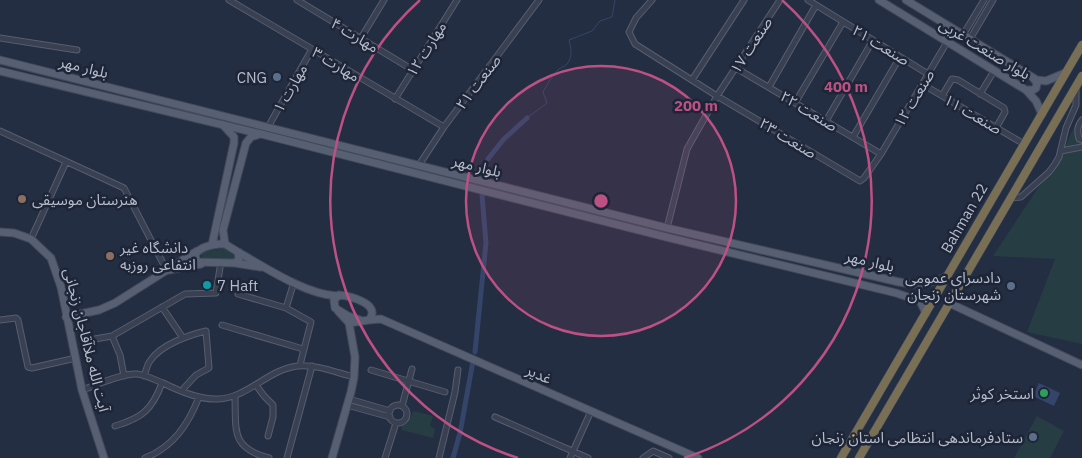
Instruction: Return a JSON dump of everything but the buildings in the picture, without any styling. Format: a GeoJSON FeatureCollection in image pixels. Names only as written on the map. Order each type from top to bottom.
{"type":"FeatureCollection","features":[{"type":"Feature","properties":{"kind":"highway","name":"Bahman 22"},"geometry":{"type":"LineString","coordinates":[[841,458],[1082,45]]}},
{"type":"Feature","properties":{"kind":"highway","name":"Bahman 22"},"geometry":{"type":"LineString","coordinates":[[859,458],[1082,76]]}},
{"type":"Feature","properties":{"kind":"main road","name":"بلوار صنعت غربی"},"geometry":{"type":"LineString","coordinates":[[879,0],[1026,90],[1036,101],[1042,114]]}},
{"type":"Feature","properties":{"kind":"main road","name":"بلوار صنعت غربی"},"geometry":{"type":"LineString","coordinates":[[906,0],[1032,77],[1046,81],[1065,73]]}},
{"type":"Feature","properties":{"kind":"main road","name":"بلوار مهر"},"geometry":{"type":"LineString","coordinates":[[0,60],[667,228],[912,285],[934,282],[947,276]]}},
{"type":"Feature","properties":{"kind":"main road","name":"بلوار مهر"},"geometry":{"type":"LineString","coordinates":[[0,72],[261,134],[914,298]]}},
{"type":"Feature","properties":{"kind":"main road"},"geometry":{"type":"LineString","coordinates":[[1026,90],[1036,88],[1037,83],[1032,77]]}},
{"type":"Feature","properties":{"kind":"main road"},"geometry":{"type":"LineString","coordinates":[[151,108],[153,99]]}},
{"type":"Feature","properties":{"kind":"main road"},"geometry":{"type":"LineString","coordinates":[[212,245],[234,140],[228,130],[222,125]]}},
{"type":"Feature","properties":{"kind":"main road"},"geometry":{"type":"LineString","coordinates":[[225,244],[223,230],[246,143],[251,137],[261,134]]}},
{"type":"Feature","properties":{"kind":"main road"},"geometry":{"type":"LineString","coordinates":[[234,140],[240,136],[246,143]]}},
{"type":"Feature","properties":{"kind":"main road"},"geometry":{"type":"LineString","coordinates":[[496,194],[499,186]]}},
{"type":"Feature","properties":{"kind":"main road","name":"آیت الله ملاآقاجان زنجانی"},"geometry":{"type":"LineString","coordinates":[[0,232],[14,232],[31,239],[51,258],[60,287],[82,390],[104,458]]}},
{"type":"Feature","properties":{"kind":"main road"},"geometry":{"type":"LineString","coordinates":[[66,317],[99,310],[115,303],[168,271],[182,259],[212,245],[225,244],[265,268],[324,295],[341,295],[356,299],[369,306],[372,312],[381,319]]}},
{"type":"Feature","properties":{"kind":"main road"},"geometry":{"type":"LineString","coordinates":[[197,251],[196,262],[235,263],[265,268]]}},
{"type":"Feature","properties":{"kind":"main road"},"geometry":{"type":"LineString","coordinates":[[235,263],[239,259],[238,252]]}},
{"type":"Feature","properties":{"kind":"main road"},"geometry":{"type":"LineString","coordinates":[[168,271],[202,263]]}},
{"type":"Feature","properties":{"kind":"main road"},"geometry":{"type":"LineString","coordinates":[[912,285],[918,290],[914,298],[920,302],[926,313]]}},
{"type":"Feature","properties":{"kind":"main road"},"geometry":{"type":"LineString","coordinates":[[324,295],[349,323],[355,357],[354,377],[332,458]]}},
{"type":"Feature","properties":{"kind":"main road"},"geometry":{"type":"LineString","coordinates":[[333,304],[337,296]]}},
{"type":"Feature","properties":{"kind":"main road"},"geometry":{"type":"LineString","coordinates":[[949,303],[1082,365]]}},
{"type":"Feature","properties":{"kind":"main road"},"geometry":{"type":"LineString","coordinates":[[338,311],[360,320]]}},
{"type":"Feature","properties":{"kind":"main road"},"geometry":{"type":"LineString","coordinates":[[369,320],[372,312]]}},
{"type":"Feature","properties":{"kind":"main road","name":"غدیر"},"geometry":{"type":"LineString","coordinates":[[360,320],[381,319],[698,458]]}},
{"type":"Feature","properties":{"kind":"main road"},"geometry":{"type":"LineString","coordinates":[[349,323],[360,320]]}},
{"type":"Feature","properties":{"kind":"street","name":"مهارت ۳"},"geometry":{"type":"LineString","coordinates":[[229,0],[444,127]]}},
{"type":"Feature","properties":{"kind":"street","name":"مهارت ۴"},"geometry":{"type":"LineString","coordinates":[[297,0],[413,70]]}},
{"type":"Feature","properties":{"kind":"street"},"geometry":{"type":"LineString","coordinates":[[361,38],[384,0]]}},
{"type":"Feature","properties":{"kind":"street","name":"مهارت ۱۲"},"geometry":{"type":"LineString","coordinates":[[395,99],[457,0]]}},
{"type":"Feature","properties":{"kind":"street","name":"صنعت ۲۱"},"geometry":{"type":"LineString","coordinates":[[419,165],[444,127],[539,0]]}},
{"type":"Feature","properties":{"kind":"street","name":"صنعت ۲۳"},"geometry":{"type":"LineString","coordinates":[[652,0],[636,18],[629,32],[635,44],[716,96],[860,180]]}},
{"type":"Feature","properties":{"kind":"street"},"geometry":{"type":"LineString","coordinates":[[692,80],[744,0]]}},
{"type":"Feature","properties":{"kind":"street","name":"صنعت ۱۷"},"geometry":{"type":"LineString","coordinates":[[667,228],[686,149],[716,96],[780,0]]}},
{"type":"Feature","properties":{"kind":"street","name":"صنعت ۲۱"},"geometry":{"type":"LineString","coordinates":[[808,0],[928,74]]}},
{"type":"Feature","properties":{"kind":"street"},"geometry":{"type":"LineString","coordinates":[[963,35],[984,0]]}},
{"type":"Feature","properties":{"kind":"street"},"geometry":{"type":"LineString","coordinates":[[970,39],[993,0]]}},
{"type":"Feature","properties":{"kind":"street"},"geometry":{"type":"LineString","coordinates":[[769,87],[816,5]]}},
{"type":"Feature","properties":{"kind":"street"},"geometry":{"type":"LineString","coordinates":[[795,103],[843,22]]}},
{"type":"Feature","properties":{"kind":"street"},"geometry":{"type":"LineString","coordinates":[[0,38],[77,50]]}},
{"type":"Feature","properties":{"kind":"street"},"geometry":{"type":"LineString","coordinates":[[826,121],[873,40]]}},
{"type":"Feature","properties":{"kind":"street","name":"صنعت ۱۲"},"geometry":{"type":"LineString","coordinates":[[860,180],[864,178],[881,154],[947,42]]}},
{"type":"Feature","properties":{"kind":"street","name":"مهارت ۱"},"geometry":{"type":"LineString","coordinates":[[268,128],[312,50]]}},
{"type":"Feature","properties":{"kind":"street"},"geometry":{"type":"LineString","coordinates":[[853,137],[900,57]]}},
{"type":"Feature","properties":{"kind":"street","name":"صنعت ۲۲"},"geometry":{"type":"LineString","coordinates":[[736,68],[881,154]]}},
{"type":"Feature","properties":{"kind":"street"},"geometry":{"type":"LineString","coordinates":[[980,94],[994,71]]}},
{"type":"Feature","properties":{"kind":"street"},"geometry":{"type":"LineString","coordinates":[[942,96],[952,79],[955,79],[1005,110],[996,128]]}},
{"type":"Feature","properties":{"kind":"street","name":"صنعت ۱۱"},"geometry":{"type":"LineString","coordinates":[[922,84],[1024,144]]}},
{"type":"Feature","properties":{"kind":"street"},"geometry":{"type":"LineString","coordinates":[[1010,198],[1022,197],[1052,168],[1061,151],[1066,128],[1076,105],[1076,86]]}},
{"type":"Feature","properties":{"kind":"street"},"geometry":{"type":"LineString","coordinates":[[1082,120],[1077,132],[1079,139],[1082,140]]}},
{"type":"Feature","properties":{"kind":"street"},"geometry":{"type":"LineString","coordinates":[[0,131],[124,188],[168,271]]}},
{"type":"Feature","properties":{"kind":"street"},"geometry":{"type":"LineString","coordinates":[[1061,151],[1082,147]]}},
{"type":"Feature","properties":{"kind":"street"},"geometry":{"type":"LineString","coordinates":[[31,239],[66,162]]}},
{"type":"Feature","properties":{"kind":"street"},"geometry":{"type":"LineString","coordinates":[[88,340],[112,336],[185,294],[216,293],[220,268]]}},
{"type":"Feature","properties":{"kind":"street"},"geometry":{"type":"LineString","coordinates":[[286,308],[294,282]]}},
{"type":"Feature","properties":{"kind":"street"},"geometry":{"type":"LineString","coordinates":[[238,294],[286,308],[311,322],[300,365]]}},
{"type":"Feature","properties":{"kind":"street"},"geometry":{"type":"LineString","coordinates":[[162,307],[183,338]]}},
{"type":"Feature","properties":{"kind":"street"},"geometry":{"type":"LineString","coordinates":[[0,320],[13,318],[18,320],[28,367],[32,368],[76,358]]}},
{"type":"Feature","properties":{"kind":"street"},"geometry":{"type":"LineString","coordinates":[[222,325],[304,349]]}},
{"type":"Feature","properties":{"kind":"street"},"geometry":{"type":"LineString","coordinates":[[144,376],[150,361],[159,352],[183,338],[206,330],[210,368],[196,375],[184,388]]}},
{"type":"Feature","properties":{"kind":"street"},"geometry":{"type":"LineString","coordinates":[[112,336],[120,354],[124,376]]}},
{"type":"Feature","properties":{"kind":"street"},"geometry":{"type":"LineString","coordinates":[[82,390],[124,376],[137,374],[199,397],[216,400],[234,397],[288,367],[300,365],[312,366],[354,377]]}},
{"type":"Feature","properties":{"kind":"street"},"geometry":{"type":"LineString","coordinates":[[287,458],[312,366]]}},
{"type":"Feature","properties":{"kind":"street"},"geometry":{"type":"LineString","coordinates":[[402,406],[412,369]]}},
{"type":"Feature","properties":{"kind":"street"},"geometry":{"type":"LineString","coordinates":[[371,370],[445,392]]}},
{"type":"Feature","properties":{"kind":"street"},"geometry":{"type":"LineString","coordinates":[[439,458],[455,392],[458,370]]}},
{"type":"Feature","properties":{"kind":"street"},"geometry":{"type":"LineString","coordinates":[[115,426],[134,418],[151,407],[162,383]]}},
{"type":"Feature","properties":{"kind":"street"},"geometry":{"type":"LineString","coordinates":[[256,385],[273,406],[273,417],[268,436]]}},
{"type":"Feature","properties":{"kind":"street"},"geometry":{"type":"LineString","coordinates":[[145,458],[166,447],[178,435],[191,416],[199,397]]}},
{"type":"Feature","properties":{"kind":"street"},"geometry":{"type":"LineString","coordinates":[[234,397],[236,430],[241,443],[252,453],[269,458]]}},
{"type":"Feature","properties":{"kind":"street"},"geometry":{"type":"LineString","coordinates":[[348,402],[390,414],[396,423]]}},
{"type":"Feature","properties":{"kind":"street"},"geometry":{"type":"LineString","coordinates":[[390,414],[393,407],[398,405],[406,410],[405,420],[396,423]]}},
{"type":"Feature","properties":{"kind":"street"},"geometry":{"type":"LineString","coordinates":[[570,458],[591,411]]}},
{"type":"Feature","properties":{"kind":"street"},"geometry":{"type":"LineString","coordinates":[[495,417],[588,458]]}},
{"type":"Feature","properties":{"kind":"street"},"geometry":{"type":"LineString","coordinates":[[385,458],[396,423]]}},
{"type":"Feature","properties":{"kind":"street"},"geometry":{"type":"LineString","coordinates":[[643,458],[653,451],[669,458]]}},
{"type":"Feature","properties":{"kind":"green space"},"geometry":{"type":"Polygon","coordinates":[[[1082,119],[1082,344],[1027,332],[1055,259],[993,256],[1065,147],[1073,129],[1082,119]]]}},
{"type":"Feature","properties":{"kind":"green space"},"geometry":{"type":"Polygon","coordinates":[[[225,248],[235,252],[238,257],[234,260],[201,259],[202,252],[225,248]]]}},
{"type":"Feature","properties":{"kind":"green space"},"geometry":{"type":"Polygon","coordinates":[[[413,411],[433,416],[430,426],[435,429],[433,438],[402,430],[401,424],[411,417],[413,411]]]}},
{"type":"Feature","properties":{"kind":"green space"},"geometry":{"type":"Polygon","coordinates":[[[1037,416],[1064,431],[1050,458],[1014,458],[1037,416]]]}},
{"type":"Feature","properties":{"kind":"water"},"geometry":{"type":"Polygon","coordinates":[[[1039,383],[1060,393],[1054,406],[1033,396],[1039,383]]]}},
{"type":"Feature","properties":{"kind":"waterway"},"geometry":{"type":"LineString","coordinates":[[527,118],[547,103],[543,92],[555,73],[569,61],[571,52],[569,40],[592,31],[600,21],[612,17],[615,0]]}},
{"type":"Feature","properties":{"kind":"waterway"},"geometry":{"type":"LineString","coordinates":[[488,159],[503,140],[527,118]]}},
{"type":"Feature","properties":{"kind":"waterway"},"geometry":{"type":"LineString","coordinates":[[475,352],[486,243],[482,195]]}},
{"type":"Feature","properties":{"kind":"waterway"},"geometry":{"type":"LineString","coordinates":[[453,458],[460,433],[473,361]]}},
{"type":"Feature","properties":{"kind":"place","name":"CNG"},"geometry":{"type":"Point","coordinates":[277,77]}},
{"type":"Feature","properties":{"kind":"place","name":"هنرستان موسیقی"},"geometry":{"type":"Point","coordinates":[22,199]}},
{"type":"Feature","properties":{"kind":"place","name":"دانشگاه غیر انتفاعی روزبه"},"geometry":{"type":"Point","coordinates":[110,256]}},
{"type":"Feature","properties":{"kind":"place","name":"7 Haft"},"geometry":{"type":"Point","coordinates":[207,285]}},
{"type":"Feature","properties":{"kind":"place","name":"دادسرای عمومی شهرستان زنجان"},"geometry":{"type":"Point","coordinates":[1011,286]}},
{"type":"Feature","properties":{"kind":"place","name":"استخر کوثر"},"geometry":{"type":"Point","coordinates":[1044,393]}},
{"type":"Feature","properties":{"kind":"place","name":"ستادفرماندهی انتظامی استان زنجان"},"geometry":{"type":"Point","coordinates":[1033,437]}}]}
